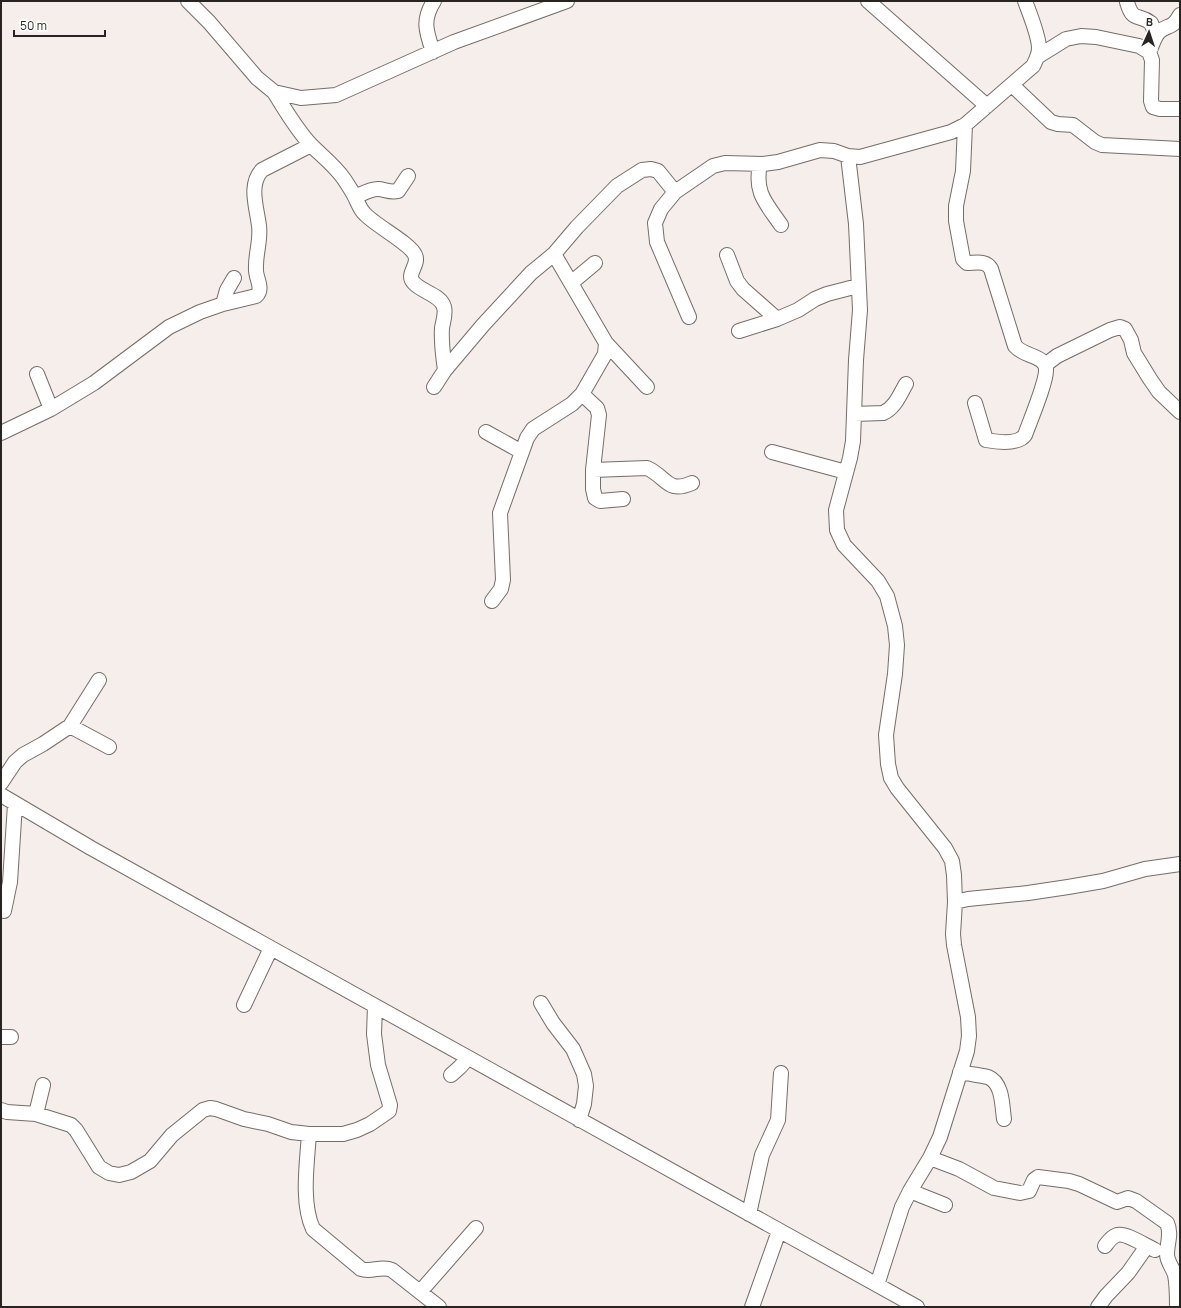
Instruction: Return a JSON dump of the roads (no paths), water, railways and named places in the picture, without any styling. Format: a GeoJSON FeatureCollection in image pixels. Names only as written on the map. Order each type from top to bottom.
{"type":"FeatureCollection","features":[{"type":"Feature","properties":{"kind":"street"},"geometry":{"type":"LineString","coordinates":[[188,1],[209,22],[257,78],[274,92],[296,128],[344,179],[362,212],[416,255],[416,260],[411,272],[413,283],[441,301],[444,308],[442,351],[445,370]]}},
{"type":"Feature","properties":{"kind":"street"},"geometry":{"type":"LineString","coordinates":[[433,52],[426,31],[426,18],[434,1]]}},
{"type":"Feature","properties":{"kind":"street"},"geometry":{"type":"LineString","coordinates":[[274,92],[301,98],[336,95],[454,42],[567,1]]}},
{"type":"Feature","properties":{"kind":"street"},"geometry":{"type":"LineString","coordinates":[[868,1],[987,106]]}},
{"type":"Feature","properties":{"kind":"street"},"geometry":{"type":"LineString","coordinates":[[689,317],[657,242],[656,236],[655,223],[661,209],[675,192],[713,166],[725,162],[760,164],[778,162],[820,150],[834,151],[848,156],[860,157],[951,132],[965,125],[1033,66],[1038,57],[1039,47],[1025,1]]}},
{"type":"Feature","properties":{"kind":"street"},"geometry":{"type":"LineString","coordinates":[[1127,2],[1131,14],[1151,23],[1156,35]]}},
{"type":"Feature","properties":{"kind":"street"},"geometry":{"type":"LineString","coordinates":[[1149,52],[1156,35],[1160,31],[1172,26],[1180,15]]}},
{"type":"Feature","properties":{"kind":"street"},"geometry":{"type":"LineString","coordinates":[[1038,57],[1066,40],[1080,36],[1096,37],[1139,46],[1149,52],[1152,60],[1151,101],[1153,107],[1160,109],[1180,109]]}},
{"type":"Feature","properties":{"kind":"street"},"geometry":{"type":"LineString","coordinates":[[1012,85],[1051,122],[1073,125],[1095,142],[1102,145],[1180,149]]}},
{"type":"Feature","properties":{"kind":"street"},"geometry":{"type":"LineString","coordinates":[[965,125],[963,171],[956,206],[956,221],[963,259],[967,263],[989,264],[1015,346],[1020,351],[1042,361],[1045,365],[1046,373],[1025,436],[1020,440],[1012,442],[986,440],[975,403]]}},
{"type":"Feature","properties":{"kind":"street"},"geometry":{"type":"LineString","coordinates":[[1,433],[51,409],[94,383],[169,326],[200,312],[223,304],[256,296],[259,293],[260,288],[255,262],[260,237],[260,226],[255,209],[255,182],[262,170],[311,145]]}},
{"type":"Feature","properties":{"kind":"street"},"geometry":{"type":"LineString","coordinates":[[848,156],[856,224],[860,310],[853,440],[836,510],[836,530],[844,545],[878,581],[886,596],[895,626],[897,645],[894,688],[887,729],[888,764],[891,778],[897,788],[945,848],[952,861],[955,902],[953,934],[954,945],[968,1017],[969,1036],[966,1052],[940,1137],[930,1158],[902,1207],[877,1285]]}},
{"type":"Feature","properties":{"kind":"street"},"geometry":{"type":"LineString","coordinates":[[760,164],[758,187],[762,197],[781,225]]}},
{"type":"Feature","properties":{"kind":"street"},"geometry":{"type":"LineString","coordinates":[[434,387],[445,370],[483,325],[531,273],[554,254],[577,227],[617,186],[642,170],[651,169],[658,171],[675,192]]}},
{"type":"Feature","properties":{"kind":"street"},"geometry":{"type":"LineString","coordinates":[[355,197],[372,190],[379,189],[391,192],[398,191],[408,176]]}},
{"type":"Feature","properties":{"kind":"street"},"geometry":{"type":"LineString","coordinates":[[554,254],[606,343],[647,386]]}},
{"type":"Feature","properties":{"kind":"street"},"geometry":{"type":"LineString","coordinates":[[727,256],[737,281],[743,289],[777,319]]}},
{"type":"Feature","properties":{"kind":"street"},"geometry":{"type":"LineString","coordinates":[[571,283],[596,263]]}},
{"type":"Feature","properties":{"kind":"street"},"geometry":{"type":"LineString","coordinates":[[223,304],[227,290],[234,278]]}},
{"type":"Feature","properties":{"kind":"street"},"geometry":{"type":"LineString","coordinates":[[739,331],[777,319],[798,310],[815,299],[827,294],[858,286]]}},
{"type":"Feature","properties":{"kind":"street"},"geometry":{"type":"LineString","coordinates":[[1045,365],[1057,356],[1110,330],[1120,327],[1125,329],[1131,340],[1134,353],[1159,392],[1180,412]]}},
{"type":"Feature","properties":{"kind":"street"},"geometry":{"type":"LineString","coordinates":[[492,601],[501,589],[503,580],[499,525],[500,513],[527,438],[534,429],[572,404],[582,394],[605,354],[606,343]]}},
{"type":"Feature","properties":{"kind":"street"},"geometry":{"type":"LineString","coordinates":[[37,374],[51,409]]}},
{"type":"Feature","properties":{"kind":"street"},"geometry":{"type":"LineString","coordinates":[[854,414],[883,413],[887,411],[892,408],[906,384]]}},
{"type":"Feature","properties":{"kind":"street"},"geometry":{"type":"LineString","coordinates":[[582,394],[597,408],[599,415],[593,470],[593,489],[595,498],[600,501],[623,499]]}},
{"type":"Feature","properties":{"kind":"street"},"geometry":{"type":"LineString","coordinates":[[486,432],[522,452]]}},
{"type":"Feature","properties":{"kind":"street"},"geometry":{"type":"LineString","coordinates":[[772,452],[846,472]]}},
{"type":"Feature","properties":{"kind":"street"},"geometry":{"type":"LineString","coordinates":[[593,470],[647,468],[655,472],[667,484],[674,487],[682,487],[692,483]]}},
{"type":"Feature","properties":{"kind":"street"},"geometry":{"type":"LineString","coordinates":[[1,783],[15,762],[23,755],[70,726],[99,680]]}},
{"type":"Feature","properties":{"kind":"street"},"geometry":{"type":"LineString","coordinates":[[70,726],[109,747]]}},
{"type":"Feature","properties":{"kind":"street"},"geometry":{"type":"LineString","coordinates":[[1,795],[98,852],[917,1307]]}},
{"type":"Feature","properties":{"kind":"street"},"geometry":{"type":"LineString","coordinates":[[4,911],[10,882],[15,804]]}},
{"type":"Feature","properties":{"kind":"street"},"geometry":{"type":"LineString","coordinates":[[955,902],[968,899],[1068,887],[1103,881],[1145,869],[1180,864]]}},
{"type":"Feature","properties":{"kind":"street"},"geometry":{"type":"LineString","coordinates":[[244,1005],[271,948]]}},
{"type":"Feature","properties":{"kind":"street"},"geometry":{"type":"LineString","coordinates":[[541,1003],[553,1023],[573,1049],[584,1074],[586,1086],[584,1104],[579,1120]]}},
{"type":"Feature","properties":{"kind":"street"},"geometry":{"type":"LineString","coordinates":[[1,1110],[6,1112],[36,1114],[71,1125],[76,1130],[99,1167],[109,1173],[119,1175],[131,1172],[150,1161],[172,1135],[203,1110],[210,1108],[291,1132],[309,1134],[343,1134],[370,1124],[389,1111],[390,1105],[378,1065],[374,1034],[375,1006]]}},
{"type":"Feature","properties":{"kind":"street"},"geometry":{"type":"LineString","coordinates":[[451,1074],[468,1058]]}},
{"type":"Feature","properties":{"kind":"street"},"geometry":{"type":"LineString","coordinates":[[960,1072],[988,1078],[994,1081],[998,1086],[1004,1119]]}},
{"type":"Feature","properties":{"kind":"street"},"geometry":{"type":"LineString","coordinates":[[749,1214],[762,1155],[778,1120],[781,1073]]}},
{"type":"Feature","properties":{"kind":"street"},"geometry":{"type":"LineString","coordinates":[[36,1114],[43,1085]]}},
{"type":"Feature","properties":{"kind":"street"},"geometry":{"type":"LineString","coordinates":[[309,1134],[306,1188],[310,1223],[313,1229],[361,1269],[367,1271],[387,1267],[439,1307]]}},
{"type":"Feature","properties":{"kind":"street"},"geometry":{"type":"LineString","coordinates":[[930,1158],[958,1169],[994,1188],[1020,1193],[1026,1192],[1029,1191],[1034,1180],[1038,1177],[1042,1177],[1079,1184],[1117,1202],[1128,1198],[1132,1199],[1167,1223],[1169,1227],[1170,1238],[1167,1254],[1169,1263],[1175,1275],[1177,1307]]}},
{"type":"Feature","properties":{"kind":"street"},"geometry":{"type":"LineString","coordinates":[[910,1191],[945,1204]]}},
{"type":"Feature","properties":{"kind":"street"},"geometry":{"type":"LineString","coordinates":[[420,1292],[476,1228]]}},
{"type":"Feature","properties":{"kind":"street"},"geometry":{"type":"LineString","coordinates":[[752,1307],[779,1231]]}},
{"type":"Feature","properties":{"kind":"street"},"geometry":{"type":"LineString","coordinates":[[1105,1246],[1116,1235],[1124,1234],[1167,1254]]}},
{"type":"Feature","properties":{"kind":"street"},"geometry":{"type":"LineString","coordinates":[[1098,1307],[1128,1273],[1147,1246]]}}]}
